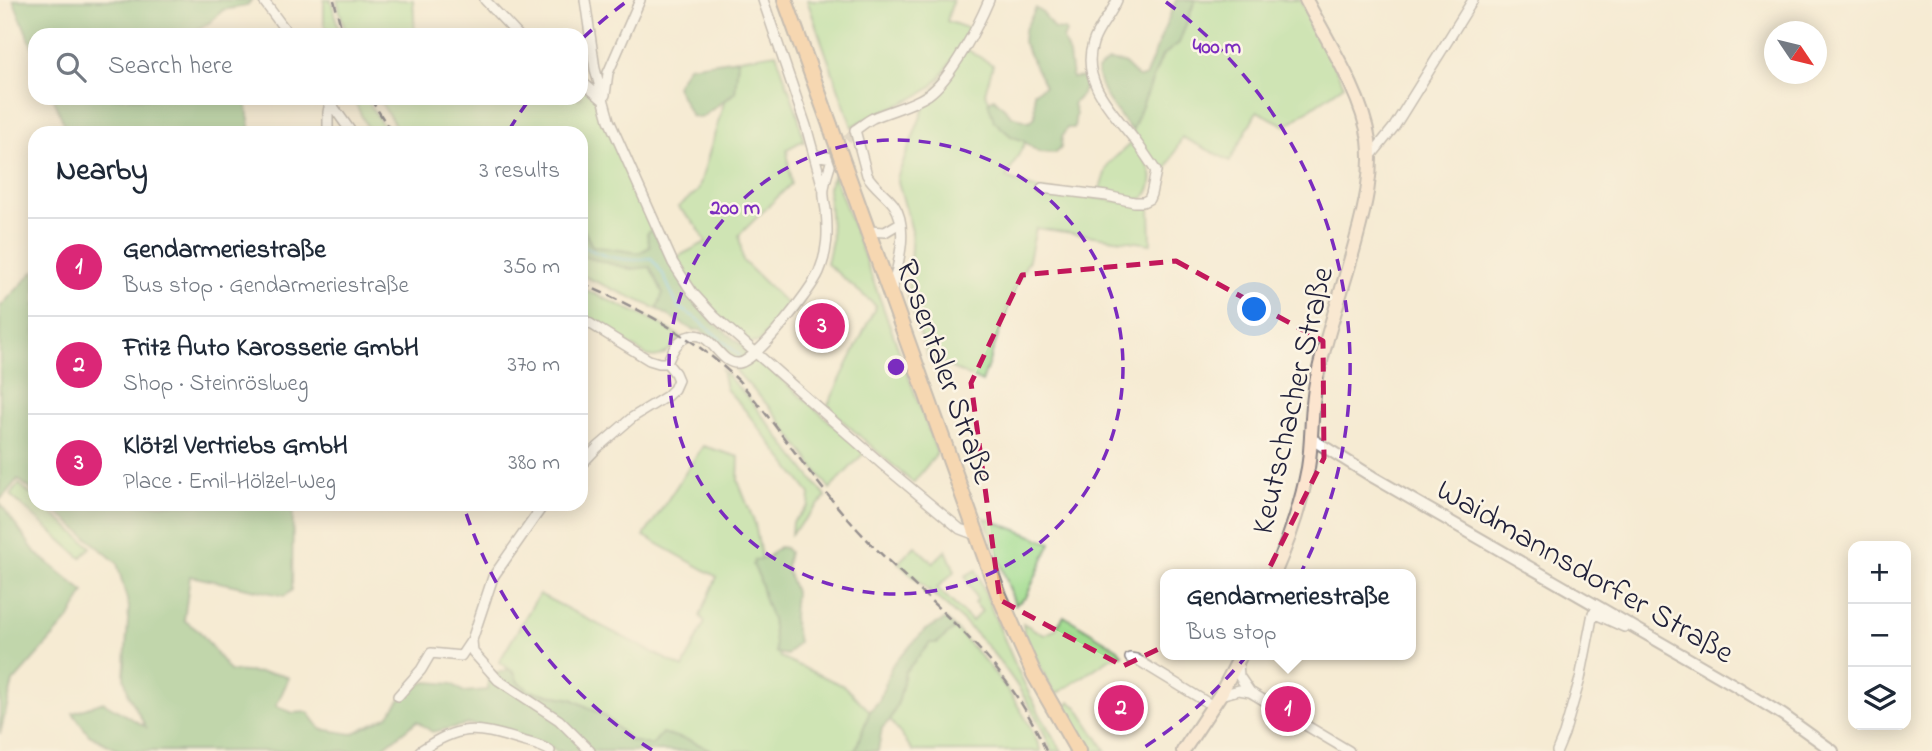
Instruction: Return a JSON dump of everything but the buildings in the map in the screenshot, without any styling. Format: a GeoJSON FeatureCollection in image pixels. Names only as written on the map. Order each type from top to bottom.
{"type":"FeatureCollection","features":[{"type":"Feature","properties":{"kind":"main road","name":"Rosentaler Straße"},"geometry":{"type":"LineString","coordinates":[[785,0],[830,125],[838,162],[868,231],[976,535],[1016,635],[1046,696],[1078,751]]}},
{"type":"Feature","properties":{"kind":"main road","name":"Keutschacher Straße"},"geometry":{"type":"LineString","coordinates":[[1276,569],[1302,494],[1320,361],[1362,220],[1370,174],[1364,118],[1356,96],[1306,0]]}},
{"type":"Feature","properties":{"kind":"main road"},"geometry":{"type":"LineString","coordinates":[[1183,751],[1217,700],[1238,660]]}},
{"type":"Feature","properties":{"kind":"street"},"geometry":{"type":"LineString","coordinates":[[264,0],[284,28]]}},
{"type":"Feature","properties":{"kind":"street"},"geometry":{"type":"LineString","coordinates":[[485,0],[511,28]]}},
{"type":"Feature","properties":{"kind":"street"},"geometry":{"type":"LineString","coordinates":[[584,0],[595,69],[609,120],[673,263],[692,292],[715,317],[883,464],[960,529],[976,535]]}},
{"type":"Feature","properties":{"kind":"street"},"geometry":{"type":"LineString","coordinates":[[604,100],[608,73],[640,0]]}},
{"type":"Feature","properties":{"kind":"street"},"geometry":{"type":"LineString","coordinates":[[667,363],[673,349],[689,336],[706,338],[734,363],[744,361],[757,352],[794,309],[818,275],[826,250],[828,233],[823,190],[763,0]]}},
{"type":"Feature","properties":{"kind":"street"},"geometry":{"type":"LineString","coordinates":[[891,296],[901,237],[900,223],[896,208],[867,175],[855,130],[871,119],[911,104],[935,89],[978,25],[989,0]]}},
{"type":"Feature","properties":{"kind":"street"},"geometry":{"type":"LineString","coordinates":[[1042,188],[1134,202],[1143,202],[1149,199],[1151,194],[1156,171],[1102,99],[1092,71],[1092,44],[1117,0]]}},
{"type":"Feature","properties":{"kind":"street"},"geometry":{"type":"LineString","coordinates":[[1370,157],[1394,127],[1473,0]]}},
{"type":"Feature","properties":{"kind":"street"},"geometry":{"type":"LineString","coordinates":[[588,87],[604,100]]}},
{"type":"Feature","properties":{"kind":"street"},"geometry":{"type":"LineString","coordinates":[[328,126],[329,105]]}},
{"type":"Feature","properties":{"kind":"street"},"geometry":{"type":"LineString","coordinates":[[332,105],[347,126]]}},
{"type":"Feature","properties":{"kind":"street"},"geometry":{"type":"LineString","coordinates":[[814,155],[838,162],[823,190]]}},
{"type":"Feature","properties":{"kind":"street"},"geometry":{"type":"LineString","coordinates":[[868,231],[885,232],[900,223]]}},
{"type":"Feature","properties":{"kind":"street"},"geometry":{"type":"LineString","coordinates":[[588,322],[649,360],[667,363]]}},
{"type":"Feature","properties":{"kind":"street"},"geometry":{"type":"LineString","coordinates":[[588,458],[633,417],[674,390],[678,380],[667,363]]}},
{"type":"Feature","properties":{"kind":"street","name":"Waidmannsdorfer Straße"},"geometry":{"type":"LineString","coordinates":[[1310,438],[1783,715],[1833,751]]}},
{"type":"Feature","properties":{"kind":"street"},"geometry":{"type":"LineString","coordinates":[[461,656],[472,640],[493,577],[539,511]]}},
{"type":"Feature","properties":{"kind":"street"},"geometry":{"type":"LineString","coordinates":[[1557,751],[1580,679],[1593,613],[1662,643]]}},
{"type":"Feature","properties":{"kind":"street"},"geometry":{"type":"LineString","coordinates":[[472,640],[476,658],[498,680],[559,720],[590,751]]}},
{"type":"Feature","properties":{"kind":"street"},"geometry":{"type":"LineString","coordinates":[[398,696],[421,670],[431,653],[476,658]]}},
{"type":"Feature","properties":{"kind":"street"},"geometry":{"type":"LineString","coordinates":[[1130,658],[1217,700],[1245,690]]}},
{"type":"Feature","properties":{"kind":"street"},"geometry":{"type":"LineString","coordinates":[[1239,660],[1239,676],[1245,690]]}},
{"type":"Feature","properties":{"kind":"street"},"geometry":{"type":"LineString","coordinates":[[1228,681],[1234,680],[1245,690],[1349,751]]}},
{"type":"Feature","properties":{"kind":"street"},"geometry":{"type":"LineString","coordinates":[[420,751],[440,737],[468,730],[493,732],[550,751]]}},
{"type":"Feature","properties":{"kind":"highlighted area"},"geometry":{"type":"Polygon","coordinates":[[[1176,261],[1323,341],[1324,458],[1251,605],[1123,666],[1000,600],[971,383],[1022,275],[1176,261]]]}},
{"type":"Feature","properties":{"kind":"green space"},"geometry":{"type":"Polygon","coordinates":[[[13,0],[252,0],[246,6],[223,10],[199,28],[28,28],[28,36],[13,0]]]}},
{"type":"Feature","properties":{"kind":"green space"},"geometry":{"type":"Polygon","coordinates":[[[324,0],[331,0],[338,28],[325,28],[324,0]]]}},
{"type":"Feature","properties":{"kind":"green space"},"geometry":{"type":"Polygon","coordinates":[[[337,0],[413,0],[415,28],[344,28],[337,0]]]}},
{"type":"Feature","properties":{"kind":"green space"},"geometry":{"type":"Polygon","coordinates":[[[807,0],[953,0],[947,21],[970,29],[940,78],[926,91],[852,127],[807,0]]]}},
{"type":"Feature","properties":{"kind":"green space"},"geometry":{"type":"Polygon","coordinates":[[[1176,0],[1195,0],[1179,43],[1162,56],[1132,131],[1105,95],[1097,70],[1108,61],[1124,63],[1138,77],[1145,77],[1176,0]]]}},
{"type":"Feature","properties":{"kind":"green space"},"geometry":{"type":"Polygon","coordinates":[[[1195,0],[1300,0],[1344,85],[1286,126],[1257,111],[1230,161],[1182,137],[1166,171],[1149,156],[1132,131],[1162,56],[1179,43],[1195,0]]]}},
{"type":"Feature","properties":{"kind":"green space"},"geometry":{"type":"Polygon","coordinates":[[[1036,8],[1054,29],[1066,32],[1063,39],[1069,55],[1072,78],[1088,77],[1091,85],[1084,88],[1073,104],[1076,113],[1074,128],[1067,128],[1062,136],[1061,148],[1056,153],[1038,152],[1022,140],[1012,137],[994,121],[988,102],[994,98],[1012,116],[1029,122],[1035,117],[1034,92],[1045,86],[1023,42],[1024,31],[1036,8]]]}},
{"type":"Feature","properties":{"kind":"green space"},"geometry":{"type":"Polygon","coordinates":[[[966,49],[993,65],[985,93],[1002,120],[1027,139],[1006,178],[1040,190],[1145,205],[1150,208],[1151,244],[1036,228],[1029,260],[1016,284],[982,382],[928,357],[908,298],[912,231],[897,178],[928,98],[966,49]]]}},
{"type":"Feature","properties":{"kind":"green space"},"geometry":{"type":"Polygon","coordinates":[[[776,53],[798,115],[804,142],[787,149],[791,184],[739,235],[743,261],[789,306],[759,342],[750,343],[717,315],[695,290],[677,257],[706,242],[697,226],[678,207],[698,191],[724,102],[735,92],[738,59],[776,53]]]}},
{"type":"Feature","properties":{"kind":"green space"},"geometry":{"type":"Polygon","coordinates":[[[738,59],[735,92],[701,118],[691,116],[676,86],[688,66],[738,59]]]}},
{"type":"Feature","properties":{"kind":"green space"},"geometry":{"type":"Polygon","coordinates":[[[588,92],[595,96],[652,229],[647,234],[650,247],[639,253],[591,246],[588,239],[588,126],[396,126],[382,105],[588,105],[588,92]]]}},
{"type":"Feature","properties":{"kind":"green space"},"geometry":{"type":"Polygon","coordinates":[[[56,105],[246,105],[250,126],[65,126],[56,105]]]}},
{"type":"Feature","properties":{"kind":"green space"},"geometry":{"type":"Polygon","coordinates":[[[356,105],[370,105],[383,126],[367,126],[356,105]]]}},
{"type":"Feature","properties":{"kind":"green space"},"geometry":{"type":"Polygon","coordinates":[[[1132,142],[1150,169],[1151,183],[1144,198],[1135,200],[1099,192],[1108,164],[1132,142]]]}},
{"type":"Feature","properties":{"kind":"green space"},"geometry":{"type":"Polygon","coordinates":[[[834,175],[937,453],[913,483],[827,407],[876,306],[827,264],[832,240],[828,188],[834,175]]]}},
{"type":"Feature","properties":{"kind":"green space"},"geometry":{"type":"Polygon","coordinates":[[[652,229],[688,291],[713,322],[744,347],[746,355],[741,359],[732,359],[701,330],[693,330],[657,309],[663,293],[650,267],[631,269],[588,258],[588,238],[592,246],[639,253],[650,247],[647,234],[652,229]]]}},
{"type":"Feature","properties":{"kind":"green space"},"geometry":{"type":"Polygon","coordinates":[[[588,258],[631,269],[650,266],[663,293],[657,309],[588,278],[588,258]]]}},
{"type":"Feature","properties":{"kind":"green space"},"geometry":{"type":"Polygon","coordinates":[[[28,277],[28,487],[18,479],[0,500],[0,307],[28,277]]]}},
{"type":"Feature","properties":{"kind":"green space"},"geometry":{"type":"Polygon","coordinates":[[[588,291],[657,322],[681,337],[663,355],[648,356],[588,319],[588,291]]]}},
{"type":"Feature","properties":{"kind":"green space"},"geometry":{"type":"Polygon","coordinates":[[[754,360],[760,361],[865,452],[830,489],[772,410],[735,370],[754,360]]]}},
{"type":"Feature","properties":{"kind":"green space"},"geometry":{"type":"Polygon","coordinates":[[[722,370],[750,400],[826,497],[791,534],[792,523],[809,506],[810,494],[726,389],[722,370]]]}},
{"type":"Feature","properties":{"kind":"green space"},"geometry":{"type":"Polygon","coordinates":[[[703,446],[739,457],[738,481],[755,524],[780,657],[844,686],[870,711],[855,751],[713,751],[691,741],[652,745],[631,741],[603,715],[572,699],[530,691],[518,682],[514,673],[499,662],[539,594],[683,668],[705,622],[700,616],[717,577],[644,536],[703,446]]]}},
{"type":"Feature","properties":{"kind":"green space"},"geometry":{"type":"Polygon","coordinates":[[[19,484],[28,492],[28,511],[10,495],[19,484]]]}},
{"type":"Feature","properties":{"kind":"green space"},"geometry":{"type":"Polygon","coordinates":[[[0,503],[36,553],[84,592],[70,618],[13,682],[0,734],[0,503]]]}},
{"type":"Feature","properties":{"kind":"green space"},"geometry":{"type":"Polygon","coordinates":[[[28,511],[49,511],[91,547],[81,558],[28,511]]]}},
{"type":"Feature","properties":{"kind":"green space"},"geometry":{"type":"Polygon","coordinates":[[[56,511],[293,511],[292,590],[285,596],[190,576],[184,620],[200,632],[230,671],[281,674],[289,678],[276,706],[293,713],[308,712],[321,729],[352,734],[388,716],[409,688],[427,682],[452,684],[464,692],[488,690],[488,676],[509,669],[518,682],[530,691],[572,699],[603,715],[631,741],[652,745],[662,733],[691,741],[713,751],[557,751],[549,746],[470,724],[432,732],[417,721],[379,751],[119,751],[89,735],[73,713],[103,702],[146,727],[129,696],[124,677],[129,607],[117,563],[56,511]]]}},
{"type":"Feature","properties":{"kind":"green space"},"geometry":{"type":"Polygon","coordinates":[[[985,518],[1051,543],[1026,597],[1015,605],[985,518]]]}},
{"type":"Feature","properties":{"kind":"green space"},"geometry":{"type":"Polygon","coordinates":[[[915,546],[933,563],[946,550],[955,571],[937,588],[972,621],[982,611],[974,603],[977,600],[965,576],[976,570],[1025,685],[1062,751],[1052,751],[1026,700],[993,653],[967,625],[898,563],[915,546]]]}},
{"type":"Feature","properties":{"kind":"green space"},"geometry":{"type":"Polygon","coordinates":[[[779,547],[789,552],[786,567],[795,592],[793,617],[798,642],[787,655],[776,653],[772,619],[753,565],[755,560],[767,558],[779,547]]]}},
{"type":"Feature","properties":{"kind":"green space"},"geometry":{"type":"Polygon","coordinates":[[[1064,616],[1118,649],[1122,655],[1111,658],[1055,695],[1024,635],[1023,623],[1044,635],[1055,630],[1064,616]]]}},
{"type":"Feature","properties":{"kind":"green space"},"geometry":{"type":"Polygon","coordinates":[[[946,619],[955,628],[937,643],[930,643],[905,672],[899,700],[890,720],[882,728],[878,751],[855,751],[870,711],[879,701],[892,665],[925,630],[946,619]]]}},
{"type":"Feature","properties":{"kind":"green space"},"geometry":{"type":"Polygon","coordinates":[[[955,628],[981,656],[1015,701],[1041,751],[913,751],[890,720],[899,700],[905,672],[930,642],[937,643],[955,628]]]}},
{"type":"Feature","properties":{"kind":"green space"},"geometry":{"type":"Polygon","coordinates":[[[1070,702],[1077,707],[1106,751],[1089,751],[1068,715],[1066,707],[1070,702]]]}},
{"type":"Feature","properties":{"kind":"waterway"},"geometry":{"type":"LineString","coordinates":[[588,248],[615,258],[651,258],[663,274],[678,307],[696,318],[739,355]]}},
{"type":"Feature","properties":{"kind":"tunnel"},"geometry":{"type":"LineString","coordinates":[[838,150],[855,130]]}},
{"type":"Feature","properties":{"kind":"railway"},"geometry":{"type":"LineString","coordinates":[[334,0],[341,28]]}},
{"type":"Feature","properties":{"kind":"railway"},"geometry":{"type":"LineString","coordinates":[[374,105],[388,126]]}},
{"type":"Feature","properties":{"kind":"railway"},"geometry":{"type":"LineString","coordinates":[[588,286],[664,324],[701,349],[738,380],[858,530],[987,658],[1029,716],[1046,751]]}},
{"type":"Feature","properties":{"kind":"place","name":"Klötzl Vertriebs GmbH"},"geometry":{"type":"Point","coordinates":[822,326]}},
{"type":"Feature","properties":{"kind":"place","name":"Fritz Auto Karosserie GmbH"},"geometry":{"type":"Point","coordinates":[1121,708]}},
{"type":"Feature","properties":{"kind":"place","name":"Gendarmeriestraße"},"geometry":{"type":"Point","coordinates":[1288,709]}}]}
